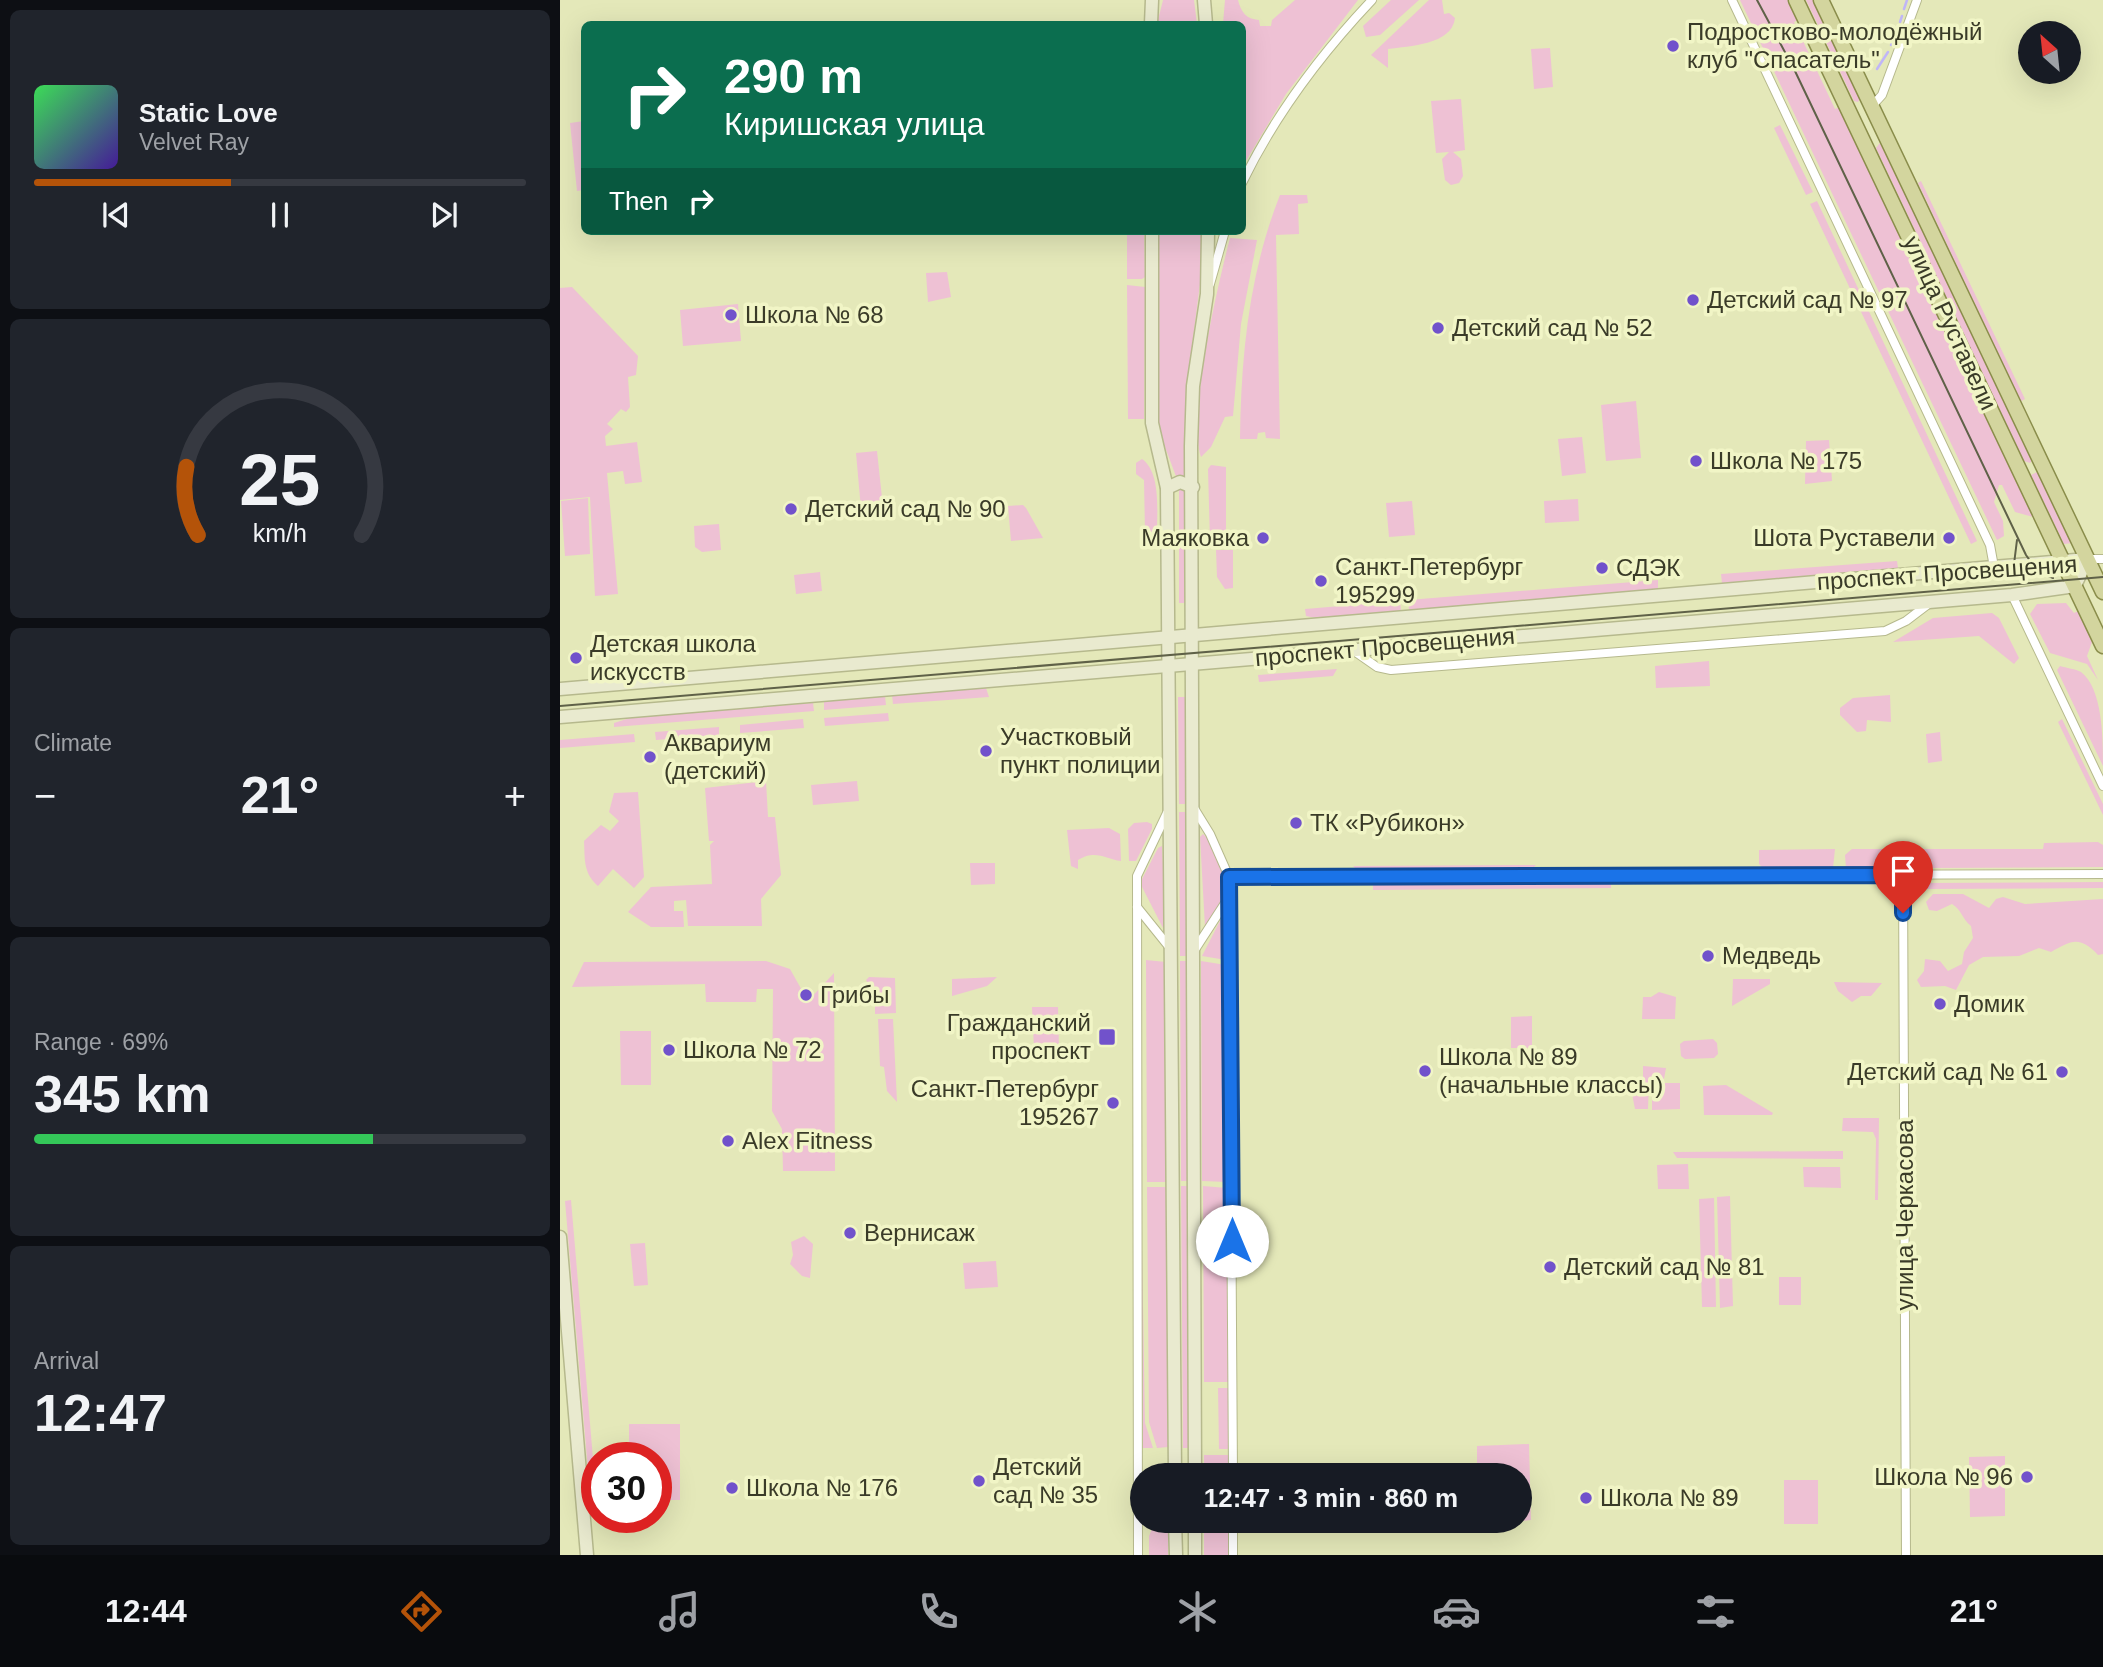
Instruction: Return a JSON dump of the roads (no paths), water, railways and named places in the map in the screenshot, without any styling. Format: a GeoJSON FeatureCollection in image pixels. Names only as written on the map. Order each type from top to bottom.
{"type":"FeatureCollection","features":[{"type":"Feature","properties":{"kind":"main road"},"geometry":{"type":"LineString","coordinates":[[1151,21],[1152,0]]}},
{"type":"Feature","properties":{"kind":"main road"},"geometry":{"type":"LineString","coordinates":[[1204,0],[1206,21]]}},
{"type":"Feature","properties":{"kind":"main road","name":"улица Руставели"},"geometry":{"type":"LineString","coordinates":[[1796,0],[2103,646]]}},
{"type":"Feature","properties":{"kind":"main road","name":"улица Руставели"},"geometry":{"type":"LineString","coordinates":[[1821,0],[2103,592]]}},
{"type":"Feature","properties":{"kind":"main road"},"geometry":{"type":"LineString","coordinates":[[1852,116],[1872,106]]}},
{"type":"Feature","properties":{"kind":"main road"},"geometry":{"type":"LineString","coordinates":[[1152,235],[1152,423],[1167,488],[1175,1463]]}},
{"type":"Feature","properties":{"kind":"main road"},"geometry":{"type":"LineString","coordinates":[[1195,1463],[1193,386],[1207,293],[1208,235]]}},
{"type":"Feature","properties":{"kind":"main road"},"geometry":{"type":"LineString","coordinates":[[2018,466],[2031,469],[2039,458]]}},
{"type":"Feature","properties":{"kind":"main road"},"geometry":{"type":"LineString","coordinates":[[1167,488],[1180,482],[1192,486]]}},
{"type":"Feature","properties":{"kind":"main road","name":"проспект Просвещения"},"geometry":{"type":"LineString","coordinates":[[560,689],[2087,559]]}},
{"type":"Feature","properties":{"kind":"main road","name":"проспект Просвещения"},"geometry":{"type":"LineString","coordinates":[[560,717],[2012,595],[2075,586],[2087,559]]}},
{"type":"Feature","properties":{"kind":"main road"},"geometry":{"type":"LineString","coordinates":[[560,1237],[587,1555]]}},
{"type":"Feature","properties":{"kind":"main road"},"geometry":{"type":"LineString","coordinates":[[1175,1533],[1175,1555]]}},
{"type":"Feature","properties":{"kind":"main road"},"geometry":{"type":"LineString","coordinates":[[1195,1533],[1195,1555]]}},
{"type":"Feature","properties":{"kind":"street"},"geometry":{"type":"LineString","coordinates":[[1246,176],[1292,98],[1340,33],[1371,0]]}},
{"type":"Feature","properties":{"kind":"street"},"geometry":{"type":"LineString","coordinates":[[1731,0],[1990,545],[1994,567]]}},
{"type":"Feature","properties":{"kind":"street"},"geometry":{"type":"LineString","coordinates":[[1872,106],[1882,95],[1917,0]]}},
{"type":"Feature","properties":{"kind":"street"},"geometry":{"type":"LineString","coordinates":[[1207,293],[1221,235]]}},
{"type":"Feature","properties":{"kind":"street"},"geometry":{"type":"LineString","coordinates":[[2087,559],[2103,559]]}},
{"type":"Feature","properties":{"kind":"street"},"geometry":{"type":"LineString","coordinates":[[2012,595],[2103,786]]}},
{"type":"Feature","properties":{"kind":"street"},"geometry":{"type":"LineString","coordinates":[[1352,649],[1377,667],[1391,670],[1872,632],[1896,627],[1933,601]]}},
{"type":"Feature","properties":{"kind":"street"},"geometry":{"type":"LineString","coordinates":[[1193,808],[1210,834],[1229,877],[1233,1463]]}},
{"type":"Feature","properties":{"kind":"street"},"geometry":{"type":"LineString","coordinates":[[1138,1555],[1136,876],[1168,810]]}},
{"type":"Feature","properties":{"kind":"street"},"geometry":{"type":"LineString","coordinates":[[1229,877],[2103,874]]}},
{"type":"Feature","properties":{"kind":"street","name":"улица Черкасова"},"geometry":{"type":"LineString","coordinates":[[1903,875],[1906,1555]]}},
{"type":"Feature","properties":{"kind":"street"},"geometry":{"type":"LineString","coordinates":[[1192,954],[1229,897]]}},
{"type":"Feature","properties":{"kind":"street"},"geometry":{"type":"LineString","coordinates":[[1137,907],[1172,951]]}},
{"type":"Feature","properties":{"kind":"street"},"geometry":{"type":"LineString","coordinates":[[1233,1533],[1233,1555]]}},
{"type":"Feature","properties":{"kind":"waterway"},"geometry":{"type":"LineString","coordinates":[[1904,9],[1907,0]]}},
{"type":"Feature","properties":{"kind":"waterway"},"geometry":{"type":"LineString","coordinates":[[1900,22],[1902,16]]}},
{"type":"Feature","properties":{"kind":"waterway"},"geometry":{"type":"LineString","coordinates":[[1891,45],[1897,33]]}},
{"type":"Feature","properties":{"kind":"waterway"},"geometry":{"type":"LineString","coordinates":[[1877,69],[1888,52]]}},
{"type":"Feature","properties":{"kind":"tram line"},"geometry":{"type":"LineString","coordinates":[[1757,0],[1794,69],[2026,555],[2037,571],[2053,578]]}},
{"type":"Feature","properties":{"kind":"tram line"},"geometry":{"type":"LineString","coordinates":[[1995,578],[2014,564],[2017,540]]}},
{"type":"Feature","properties":{"kind":"tram line"},"geometry":{"type":"LineString","coordinates":[[560,706],[2103,577]]}},
{"type":"Feature","properties":{"kind":"place","name":"Подростково-молодёжный клуб \"Спасатель\""},"geometry":{"type":"Point","coordinates":[1673,46]}},
{"type":"Feature","properties":{"kind":"place","name":"Детский сад № 97"},"geometry":{"type":"Point","coordinates":[1693,300]}},
{"type":"Feature","properties":{"kind":"place","name":"Школа № 68"},"geometry":{"type":"Point","coordinates":[731,315]}},
{"type":"Feature","properties":{"kind":"place","name":"Детский сад № 52"},"geometry":{"type":"Point","coordinates":[1438,328]}},
{"type":"Feature","properties":{"kind":"place","name":"Школа № 175"},"geometry":{"type":"Point","coordinates":[1696,461]}},
{"type":"Feature","properties":{"kind":"place","name":"Детский сад № 90"},"geometry":{"type":"Point","coordinates":[791,509]}},
{"type":"Feature","properties":{"kind":"place","name":"Маяковка"},"geometry":{"type":"Point","coordinates":[1263,538]}},
{"type":"Feature","properties":{"kind":"place","name":"Шота Руставели"},"geometry":{"type":"Point","coordinates":[1949,538]}},
{"type":"Feature","properties":{"kind":"place","name":"СДЭК"},"geometry":{"type":"Point","coordinates":[1602,568]}},
{"type":"Feature","properties":{"kind":"place","name":"Санкт-Петербург 195299"},"geometry":{"type":"Point","coordinates":[1321,581]}},
{"type":"Feature","properties":{"kind":"place","name":"Детская школа искусств"},"geometry":{"type":"Point","coordinates":[576,658]}},
{"type":"Feature","properties":{"kind":"place","name":"Участковый пункт полиции"},"geometry":{"type":"Point","coordinates":[986,751]}},
{"type":"Feature","properties":{"kind":"place","name":"Аквариум (детский)"},"geometry":{"type":"Point","coordinates":[650,757]}},
{"type":"Feature","properties":{"kind":"place","name":"ТК «Рубикон»"},"geometry":{"type":"Point","coordinates":[1296,823]}},
{"type":"Feature","properties":{"kind":"place","name":"Медведь"},"geometry":{"type":"Point","coordinates":[1708,956]}},
{"type":"Feature","properties":{"kind":"place","name":"Грибы"},"geometry":{"type":"Point","coordinates":[806,995]}},
{"type":"Feature","properties":{"kind":"place","name":"Домик"},"geometry":{"type":"Point","coordinates":[1940,1004]}},
{"type":"Feature","properties":{"kind":"place","name":"Гражданский проспект"},"geometry":{"type":"Point","coordinates":[1107,1037]}},
{"type":"Feature","properties":{"kind":"place","name":"Школа № 72"},"geometry":{"type":"Point","coordinates":[669,1050]}},
{"type":"Feature","properties":{"kind":"place","name":"Школа № 89 (начальные классы)"},"geometry":{"type":"Point","coordinates":[1425,1071]}},
{"type":"Feature","properties":{"kind":"place","name":"Детский сад № 61"},"geometry":{"type":"Point","coordinates":[2062,1072]}},
{"type":"Feature","properties":{"kind":"place","name":"Санкт-Петербург 195267"},"geometry":{"type":"Point","coordinates":[1113,1103]}},
{"type":"Feature","properties":{"kind":"place","name":"Alex Fitness"},"geometry":{"type":"Point","coordinates":[728,1141]}},
{"type":"Feature","properties":{"kind":"place","name":"Вернисаж"},"geometry":{"type":"Point","coordinates":[850,1233]}},
{"type":"Feature","properties":{"kind":"place","name":"Детский сад № 81"},"geometry":{"type":"Point","coordinates":[1550,1267]}},
{"type":"Feature","properties":{"kind":"place","name":"Школа № 96"},"geometry":{"type":"Point","coordinates":[2027,1477]}},
{"type":"Feature","properties":{"kind":"place","name":"Детский сад № 35"},"geometry":{"type":"Point","coordinates":[979,1481]}},
{"type":"Feature","properties":{"kind":"place","name":"Школа № 176"},"geometry":{"type":"Point","coordinates":[732,1488]}},
{"type":"Feature","properties":{"kind":"place","name":"Школа № 89"},"geometry":{"type":"Point","coordinates":[1586,1498]}}]}
